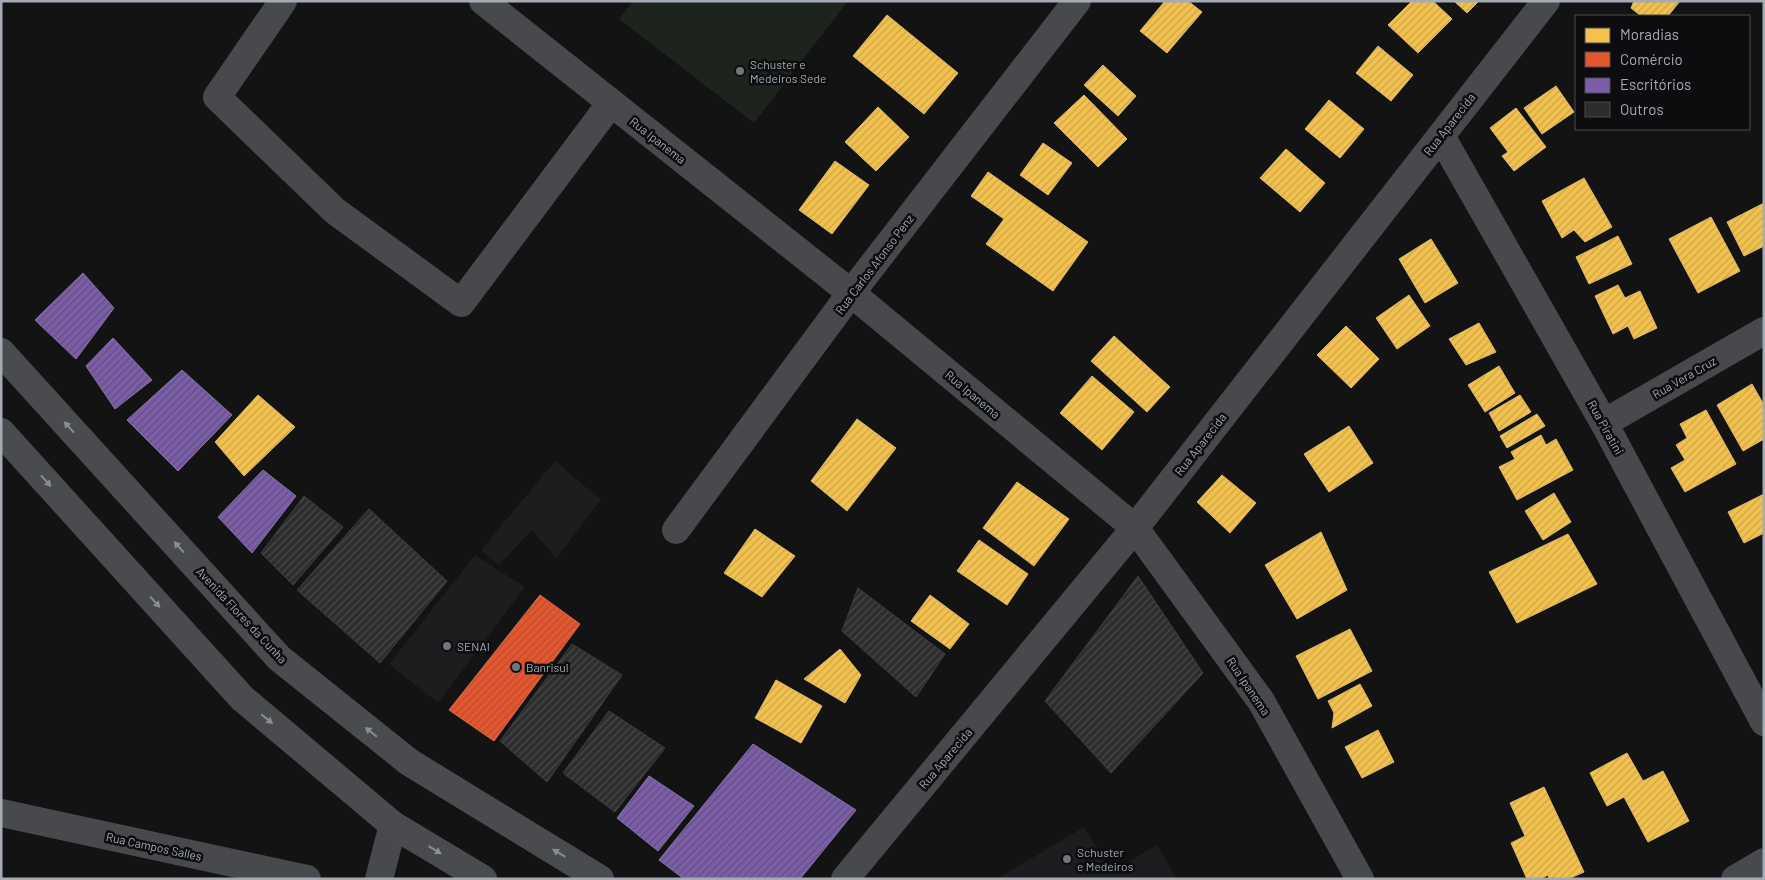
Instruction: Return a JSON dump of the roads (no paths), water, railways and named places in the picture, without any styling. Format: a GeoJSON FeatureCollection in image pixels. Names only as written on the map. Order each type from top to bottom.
{"type":"FeatureCollection","features":[{"type":"Feature","properties":{"kind":"main road","name":"Avenida Flores da Cunha"},"geometry":{"type":"LineString","coordinates":[[1,352],[279,658],[409,762],[600,879]]}},
{"type":"Feature","properties":{"kind":"main road"},"geometry":{"type":"LineString","coordinates":[[1,432],[242,698],[393,825],[482,879]]}},
{"type":"Feature","properties":{"kind":"street"},"geometry":{"type":"LineString","coordinates":[[283,1],[217,97],[335,211],[461,303],[611,103]]}},
{"type":"Feature","properties":{"kind":"street","name":"Rua Ipanema"},"geometry":{"type":"LineString","coordinates":[[483,1],[851,294],[1135,528],[1261,701],[1360,879]]}},
{"type":"Feature","properties":{"kind":"street","name":"Rua Carlos Afonso Penz"},"geometry":{"type":"LineString","coordinates":[[676,530],[851,294],[1076,1]]}},
{"type":"Feature","properties":{"kind":"street","name":"Rua Aparecida"},"geometry":{"type":"LineString","coordinates":[[845,879],[1135,528],[1546,1]]}},
{"type":"Feature","properties":{"kind":"street","name":"Rua Piratini"},"geometry":{"type":"LineString","coordinates":[[1440,136],[1604,423],[1764,722]]}},
{"type":"Feature","properties":{"kind":"street","name":"Rua Vera Cruz"},"geometry":{"type":"LineString","coordinates":[[1604,423],[1764,330]]}},
{"type":"Feature","properties":{"kind":"street","name":"Rua Campos Salles"},"geometry":{"type":"LineString","coordinates":[[1,813],[306,879]]}},
{"type":"Feature","properties":{"kind":"street"},"geometry":{"type":"LineString","coordinates":[[379,879],[393,825]]}},
{"type":"Feature","properties":{"kind":"street"},"geometry":{"type":"LineString","coordinates":[[1735,879],[1764,862]]}},
{"type":"Feature","properties":{"kind":"place","name":"Schuster e Medeiros Sede"},"geometry":{"type":"Point","coordinates":[740,71]}},
{"type":"Feature","properties":{"kind":"place","name":"SENAI"},"geometry":{"type":"Point","coordinates":[447,646]}},
{"type":"Feature","properties":{"kind":"place","name":"Banrisul"},"geometry":{"type":"Point","coordinates":[516,667]}},
{"type":"Feature","properties":{"kind":"place","name":"Schuster e Medeiros"},"geometry":{"type":"Point","coordinates":[1067,859]}}]}
